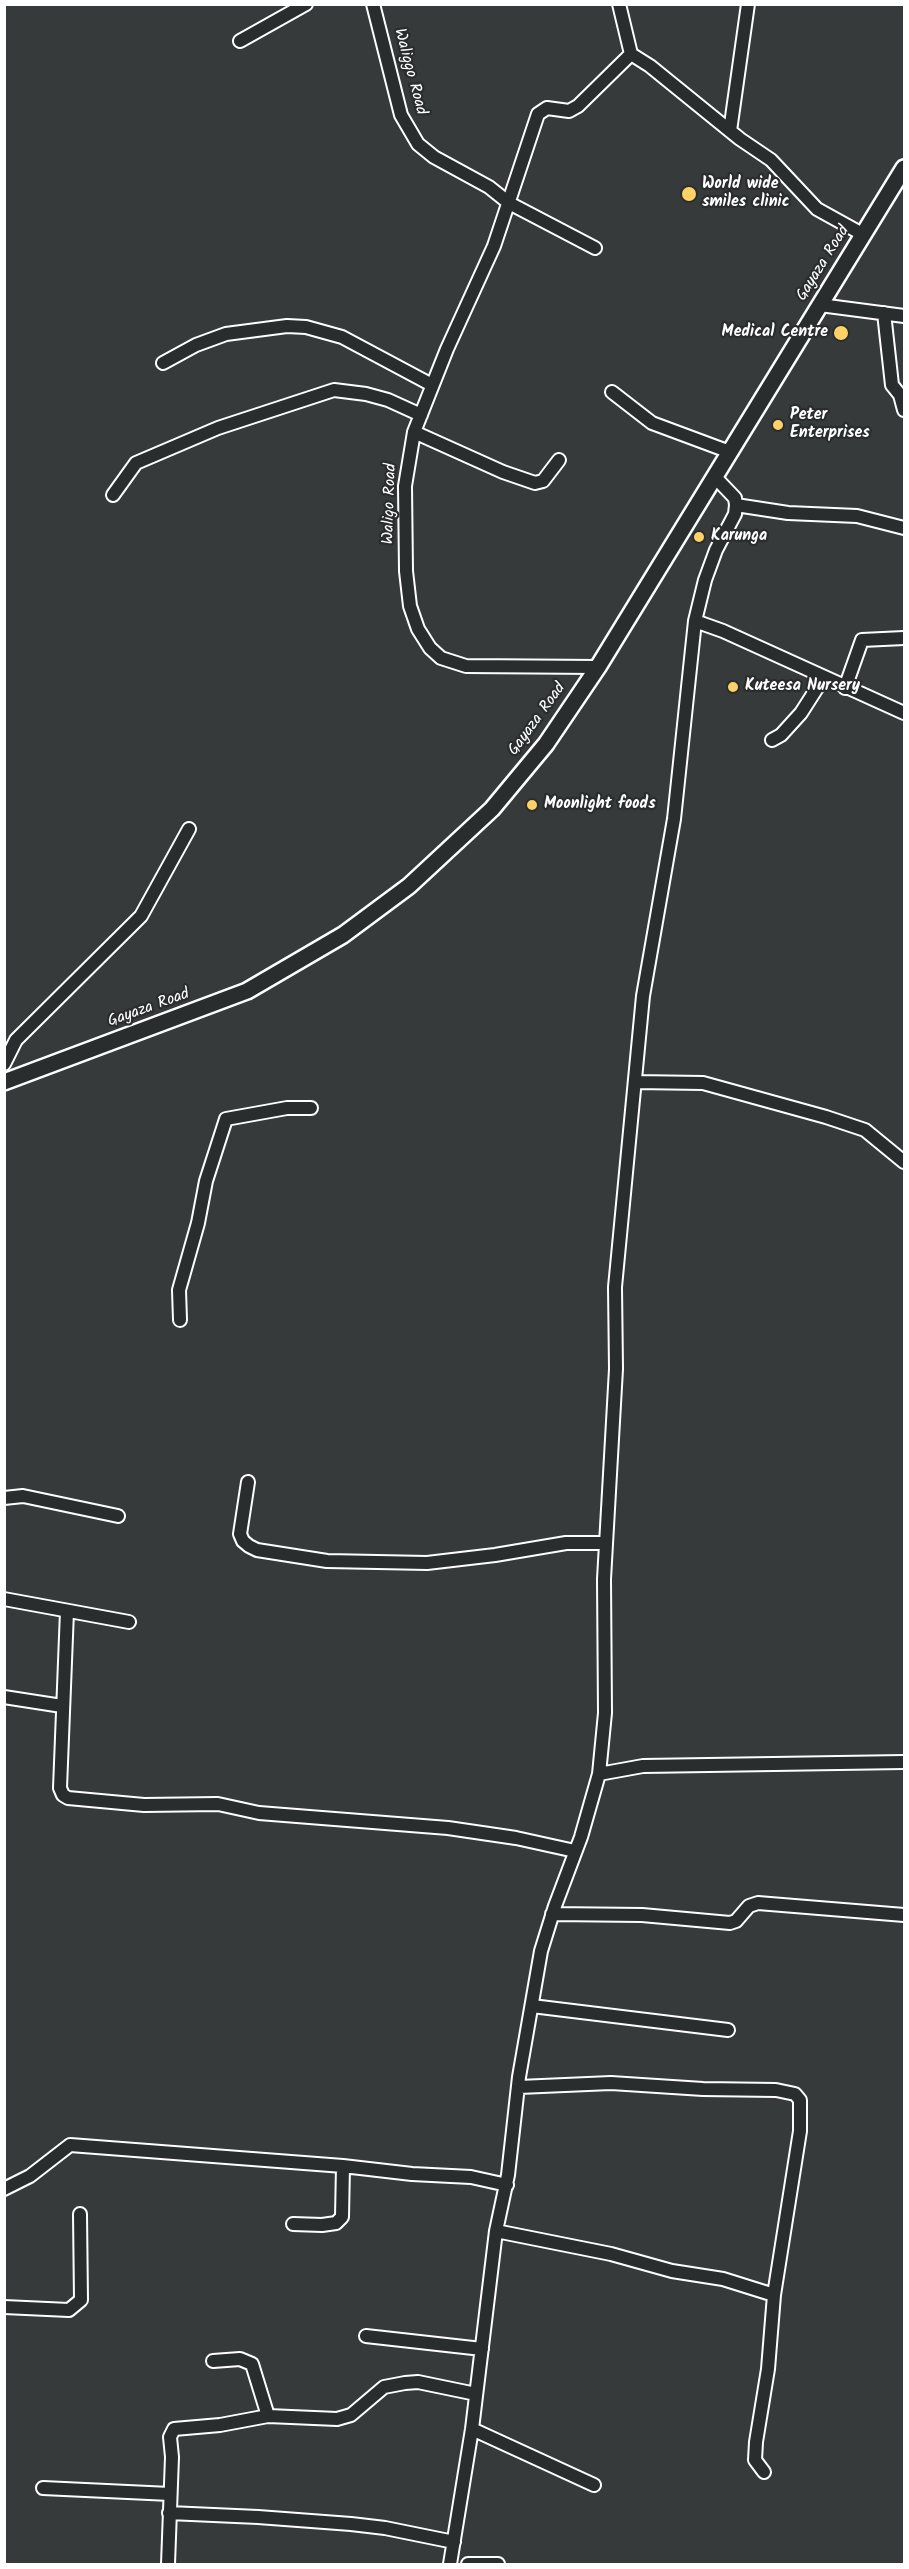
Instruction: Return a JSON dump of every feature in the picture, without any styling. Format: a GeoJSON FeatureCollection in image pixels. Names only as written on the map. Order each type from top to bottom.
{"type":"FeatureCollection","features":[{"type":"Feature","properties":{"kind":"main road","name":"Gayaza Road"},"geometry":{"type":"LineString","coordinates":[[4,1082],[247,991],[343,936],[409,886],[492,809],[546,744],[598,667],[904,168]]}},
{"type":"Feature","properties":{"kind":"street"},"geometry":{"type":"LineString","coordinates":[[240,41],[306,4]]}},
{"type":"Feature","properties":{"kind":"street","name":"Waliggo Road"},"geometry":{"type":"LineString","coordinates":[[373,4],[401,115],[418,144],[434,157],[489,187],[509,203],[595,248]]}},
{"type":"Feature","properties":{"kind":"street"},"geometry":{"type":"LineString","coordinates":[[619,4],[631,54],[675,85],[730,131],[771,160],[817,209],[864,235]]}},
{"type":"Feature","properties":{"kind":"street"},"geometry":{"type":"LineString","coordinates":[[730,131],[748,4]]}},
{"type":"Feature","properties":{"kind":"street","name":"Waligo Road"},"geometry":{"type":"LineString","coordinates":[[598,667],[466,666],[441,658],[430,648],[418,629],[410,606],[406,571],[405,486],[414,432],[432,385],[478,285],[541,110],[569,111],[578,106],[631,54]]}},
{"type":"Feature","properties":{"kind":"street"},"geometry":{"type":"LineString","coordinates":[[820,305],[904,316]]}},
{"type":"Feature","properties":{"kind":"street"},"geometry":{"type":"LineString","coordinates":[[884,313],[892,385],[900,395],[904,410]]}},
{"type":"Feature","properties":{"kind":"street"},"geometry":{"type":"LineString","coordinates":[[164,363],[196,345],[226,334],[287,326],[306,327],[342,337],[432,385]]}},
{"type":"Feature","properties":{"kind":"street"},"geometry":{"type":"LineString","coordinates":[[113,495],[136,463],[218,428],[334,390],[366,393],[421,415]]}},
{"type":"Feature","properties":{"kind":"street"},"geometry":{"type":"LineString","coordinates":[[612,392],[652,423],[730,452]]}},
{"type":"Feature","properties":{"kind":"street"},"geometry":{"type":"LineString","coordinates":[[414,432],[503,472],[535,483],[543,481],[559,460]]}},
{"type":"Feature","properties":{"kind":"street"},"geometry":{"type":"LineString","coordinates":[[450,2565],[472,2429],[496,2231],[507,2185],[519,2087],[541,1951],[598,1774],[605,1713],[606,1543],[616,1369],[615,1287],[643,996],[668,864],[678,791],[694,621],[716,550],[735,514],[735,498],[714,476]]}},
{"type":"Feature","properties":{"kind":"street"},"geometry":{"type":"LineString","coordinates":[[736,505],[788,513],[857,516],[904,528]]}},
{"type":"Feature","properties":{"kind":"street"},"geometry":{"type":"LineString","coordinates":[[694,621],[740,638],[846,688],[904,712]]}},
{"type":"Feature","properties":{"kind":"street"},"geometry":{"type":"LineString","coordinates":[[846,688],[861,640],[904,638]]}},
{"type":"Feature","properties":{"kind":"street"},"geometry":{"type":"LineString","coordinates":[[772,740],[781,735],[801,713],[824,677]]}},
{"type":"Feature","properties":{"kind":"street"},"geometry":{"type":"LineString","coordinates":[[4,1064],[16,1040],[141,916],[189,829]]}},
{"type":"Feature","properties":{"kind":"street"},"geometry":{"type":"LineString","coordinates":[[635,1082],[703,1083],[826,1117],[865,1130],[904,1162]]}},
{"type":"Feature","properties":{"kind":"street"},"geometry":{"type":"LineString","coordinates":[[180,1320],[179,1290],[198,1223],[206,1181],[226,1119],[286,1108],[311,1108]]}},
{"type":"Feature","properties":{"kind":"street"},"geometry":{"type":"LineString","coordinates":[[248,1482],[240,1534],[243,1541],[257,1550],[327,1561],[427,1563],[566,1543],[606,1543]]}},
{"type":"Feature","properties":{"kind":"street"},"geometry":{"type":"LineString","coordinates":[[4,1498],[22,1496],[118,1516]]}},
{"type":"Feature","properties":{"kind":"street"},"geometry":{"type":"LineString","coordinates":[[4,1599],[129,1622]]}},
{"type":"Feature","properties":{"kind":"street"},"geometry":{"type":"LineString","coordinates":[[67,1611],[62,1706],[63,1760],[60,1788],[63,1795],[68,1798],[144,1805],[218,1804],[259,1813],[448,1828],[516,1838],[575,1851]]}},
{"type":"Feature","properties":{"kind":"street"},"geometry":{"type":"LineString","coordinates":[[4,1697],[62,1706]]}},
{"type":"Feature","properties":{"kind":"street"},"geometry":{"type":"LineString","coordinates":[[598,1774],[643,1766],[904,1762]]}},
{"type":"Feature","properties":{"kind":"street"},"geometry":{"type":"LineString","coordinates":[[552,1914],[642,1915],[729,1923],[736,1922],[749,1906],[758,1903],[904,1915]]}},
{"type":"Feature","properties":{"kind":"street"},"geometry":{"type":"LineString","coordinates":[[532,2006],[728,2030]]}},
{"type":"Feature","properties":{"kind":"street"},"geometry":{"type":"LineString","coordinates":[[519,2087],[611,2083],[704,2089],[776,2090],[795,2094],[800,2100],[800,2131],[774,2295],[768,2369],[756,2442],[755,2460],[764,2472]]}},
{"type":"Feature","properties":{"kind":"street"},"geometry":{"type":"LineString","coordinates":[[4,2189],[30,2176],[70,2145],[471,2177],[507,2185]]}},
{"type":"Feature","properties":{"kind":"street"},"geometry":{"type":"LineString","coordinates":[[292,2224],[322,2225],[336,2223],[342,2217],[343,2166]]}},
{"type":"Feature","properties":{"kind":"street"},"geometry":{"type":"LineString","coordinates":[[4,2307],[69,2310],[81,2300],[80,2214]]}},
{"type":"Feature","properties":{"kind":"street"},"geometry":{"type":"LineString","coordinates":[[496,2231],[611,2254],[672,2271],[723,2279],[774,2295]]}},
{"type":"Feature","properties":{"kind":"street"},"geometry":{"type":"LineString","coordinates":[[366,2336],[482,2349]]}},
{"type":"Feature","properties":{"kind":"street"},"geometry":{"type":"LineString","coordinates":[[213,2361],[240,2359],[252,2364],[268,2416]]}},
{"type":"Feature","properties":{"kind":"street"},"geometry":{"type":"LineString","coordinates":[[168,2565],[172,2457],[170,2437],[174,2429],[219,2425],[268,2416],[299,2419],[344,2418],[384,2387],[405,2383],[418,2382],[476,2394]]}},
{"type":"Feature","properties":{"kind":"street"},"geometry":{"type":"LineString","coordinates":[[472,2429],[594,2485]]}},
{"type":"Feature","properties":{"kind":"street"},"geometry":{"type":"LineString","coordinates":[[43,2488],[170,2494]]}},
{"type":"Feature","properties":{"kind":"street"},"geometry":{"type":"LineString","coordinates":[[169,2513],[363,2525],[454,2542]]}},
{"type":"Feature","properties":{"kind":"street"},"geometry":{"type":"LineString","coordinates":[[468,2565],[498,2565]]}},
{"type":"Feature","properties":{"kind":"place","name":"World wide smiles clinic"},"geometry":{"type":"Point","coordinates":[689,194]}},
{"type":"Feature","properties":{"kind":"place","name":"Medical Centre"},"geometry":{"type":"Point","coordinates":[841,333]}},
{"type":"Feature","properties":{"kind":"place","name":"Peter Enterprises"},"geometry":{"type":"Point","coordinates":[778,425]}},
{"type":"Feature","properties":{"kind":"place","name":"Karunga"},"geometry":{"type":"Point","coordinates":[699,537]}},
{"type":"Feature","properties":{"kind":"place","name":"Kuteesa Nursery"},"geometry":{"type":"Point","coordinates":[733,687]}},
{"type":"Feature","properties":{"kind":"place","name":"Moonlight foods"},"geometry":{"type":"Point","coordinates":[532,805]}}]}
